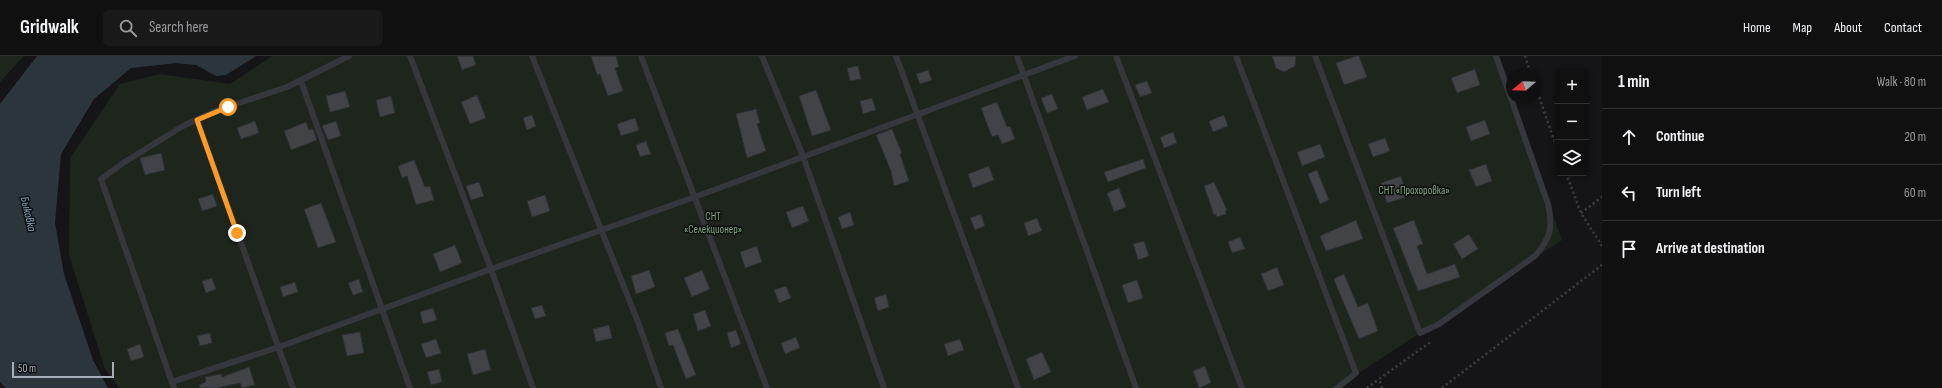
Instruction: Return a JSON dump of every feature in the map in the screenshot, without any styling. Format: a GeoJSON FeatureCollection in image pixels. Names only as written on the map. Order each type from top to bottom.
{"type":"FeatureCollection","features":[{"type":"Feature","properties":{"kind":"lane"},"geometry":{"type":"LineString","coordinates":[[348,56],[287,87],[218,110],[197,120],[152,144],[101,179],[173,385],[601,229],[695,197],[1075,56]]}},
{"type":"Feature","properties":{"kind":"lane"},"geometry":{"type":"LineString","coordinates":[[410,56],[491,269],[533,388]]}},
{"type":"Feature","properties":{"kind":"lane"},"geometry":{"type":"LineString","coordinates":[[532,56],[638,322],[661,388]]}},
{"type":"Feature","properties":{"kind":"lane"},"geometry":{"type":"LineString","coordinates":[[641,56],[767,388]]}},
{"type":"Feature","properties":{"kind":"lane"},"geometry":{"type":"LineString","coordinates":[[762,56],[803,156],[884,388]]}},
{"type":"Feature","properties":{"kind":"lane"},"geometry":{"type":"LineString","coordinates":[[896,56],[1018,388]]}},
{"type":"Feature","properties":{"kind":"lane"},"geometry":{"type":"LineString","coordinates":[[1017,56],[1136,388]]}},
{"type":"Feature","properties":{"kind":"lane"},"geometry":{"type":"LineString","coordinates":[[1116,56],[1242,388]]}},
{"type":"Feature","properties":{"kind":"lane"},"geometry":{"type":"LineString","coordinates":[[1236,56],[1356,373],[1338,388]]}},
{"type":"Feature","properties":{"kind":"lane"},"geometry":{"type":"LineString","coordinates":[[1315,56],[1420,334],[1439,324],[1535,256],[1545,244],[1552,221],[1546,197],[1496,56]]}},
{"type":"Feature","properties":{"kind":"lane"},"geometry":{"type":"LineString","coordinates":[[301,81],[410,388]]}},
{"type":"Feature","properties":{"kind":"lane"},"geometry":{"type":"LineString","coordinates":[[197,120],[293,388]]}},
{"type":"Feature","properties":{"kind":"path"},"geometry":{"type":"LineString","coordinates":[[1525,56],[1529,68]]}},
{"type":"Feature","properties":{"kind":"path"},"geometry":{"type":"LineString","coordinates":[[1542,104],[1554,140]]}},
{"type":"Feature","properties":{"kind":"path"},"geometry":{"type":"LineString","coordinates":[[1567,176],[1581,213],[1602,246]]}},
{"type":"Feature","properties":{"kind":"path"},"geometry":{"type":"LineString","coordinates":[[1581,213],[1602,197]]}},
{"type":"Feature","properties":{"kind":"path"},"geometry":{"type":"LineString","coordinates":[[1442,388],[1602,264]]}},
{"type":"Feature","properties":{"kind":"path"},"geometry":{"type":"LineString","coordinates":[[1367,388],[1432,341]]}},
{"type":"Feature","properties":{"kind":"path"},"geometry":{"type":"LineString","coordinates":[[1378,379],[1382,388]]}},
{"type":"Feature","properties":{"kind":"green space"},"geometry":{"type":"Polygon","coordinates":[[[0,56],[24,56],[0,82],[0,56]]]}},
{"type":"Feature","properties":{"kind":"green space","name":"СНТ «Селекционер»"},"geometry":{"type":"Polygon","coordinates":[[[272,56],[1495,56],[1506,86],[1506,104],[1512,104],[1562,240],[1336,388],[119,388],[105,369],[69,255],[70,158],[120,84],[160,74],[230,84],[272,56]]]}},
{"type":"Feature","properties":{"kind":"water","name":"Быковка"},"geometry":{"type":"Polygon","coordinates":[[[37,56],[256,56],[226,75],[216,76],[196,65],[176,63],[131,68],[94,99],[61,154],[55,223],[64,274],[93,360],[108,388],[6,388],[0,382],[0,104],[37,56]]]}},
{"type":"Feature","properties":{"kind":"building"},"geometry":{"type":"Polygon","coordinates":[[[457,56],[473,56],[476,65],[462,70],[457,56]]]}},
{"type":"Feature","properties":{"kind":"building"},"geometry":{"type":"Polygon","coordinates":[[[591,56],[616,56],[619,67],[615,68],[623,91],[608,96],[600,74],[597,75],[591,56]]]}},
{"type":"Feature","properties":{"kind":"building"},"geometry":{"type":"Polygon","coordinates":[[[1272,56],[1296,56],[1295,66],[1284,72],[1276,68],[1272,56]]]}},
{"type":"Feature","properties":{"kind":"building"},"geometry":{"type":"Polygon","coordinates":[[[1359,56],[1367,77],[1344,85],[1336,63],[1359,56]]]}},
{"type":"Feature","properties":{"kind":"building"},"geometry":{"type":"Polygon","coordinates":[[[858,66],[861,79],[850,81],[847,68],[858,66]]]}},
{"type":"Feature","properties":{"kind":"building"},"geometry":{"type":"Polygon","coordinates":[[[1475,69],[1480,85],[1457,93],[1451,78],[1475,69]]]}},
{"type":"Feature","properties":{"kind":"building"},"geometry":{"type":"Polygon","coordinates":[[[928,70],[932,80],[920,84],[916,74],[928,70]]]}},
{"type":"Feature","properties":{"kind":"building"},"geometry":{"type":"Polygon","coordinates":[[[1147,81],[1152,93],[1140,97],[1135,85],[1147,81]]]}},
{"type":"Feature","properties":{"kind":"building"},"geometry":{"type":"Polygon","coordinates":[[[1103,89],[1109,102],[1087,110],[1082,97],[1103,89]]]}},
{"type":"Feature","properties":{"kind":"building"},"geometry":{"type":"Polygon","coordinates":[[[816,90],[831,130],[812,136],[799,96],[816,90]]]}},
{"type":"Feature","properties":{"kind":"building"},"geometry":{"type":"Polygon","coordinates":[[[345,91],[350,107],[330,112],[326,96],[345,91]]]}},
{"type":"Feature","properties":{"kind":"building"},"geometry":{"type":"Polygon","coordinates":[[[1052,94],[1058,109],[1047,113],[1041,98],[1052,94]]]}},
{"type":"Feature","properties":{"kind":"building"},"geometry":{"type":"Polygon","coordinates":[[[477,95],[486,118],[470,124],[461,102],[477,95]]]}},
{"type":"Feature","properties":{"kind":"building"},"geometry":{"type":"Polygon","coordinates":[[[391,96],[395,113],[380,117],[376,100],[391,96]]]}},
{"type":"Feature","properties":{"kind":"building"},"geometry":{"type":"Polygon","coordinates":[[[872,98],[876,110],[863,114],[860,101],[872,98]]]}},
{"type":"Feature","properties":{"kind":"building"},"geometry":{"type":"Polygon","coordinates":[[[997,102],[1007,127],[1010,126],[1015,139],[1002,144],[998,135],[992,137],[981,108],[997,102]]]}},
{"type":"Feature","properties":{"kind":"building"},"geometry":{"type":"Polygon","coordinates":[[[756,109],[760,123],[757,124],[766,151],[747,158],[736,114],[756,109]]]}},
{"type":"Feature","properties":{"kind":"building"},"geometry":{"type":"Polygon","coordinates":[[[532,115],[536,126],[527,130],[523,118],[532,115]]]}},
{"type":"Feature","properties":{"kind":"building"},"geometry":{"type":"Polygon","coordinates":[[[1224,115],[1228,126],[1213,132],[1209,121],[1224,115]]]}},
{"type":"Feature","properties":{"kind":"building"},"geometry":{"type":"Polygon","coordinates":[[[635,118],[639,130],[621,136],[617,124],[635,118]]]}},
{"type":"Feature","properties":{"kind":"building"},"geometry":{"type":"Polygon","coordinates":[[[1485,120],[1490,134],[1471,141],[1466,127],[1485,120]]]}},
{"type":"Feature","properties":{"kind":"building"},"geometry":{"type":"Polygon","coordinates":[[[255,121],[259,133],[241,139],[237,128],[255,121]]]}},
{"type":"Feature","properties":{"kind":"building"},"geometry":{"type":"Polygon","coordinates":[[[336,121],[341,136],[328,140],[322,126],[336,121]]]}},
{"type":"Feature","properties":{"kind":"building"},"geometry":{"type":"Polygon","coordinates":[[[306,122],[309,130],[313,129],[317,140],[291,150],[284,131],[306,122]]]}},
{"type":"Feature","properties":{"kind":"building"},"geometry":{"type":"Polygon","coordinates":[[[892,129],[902,153],[900,154],[909,181],[894,186],[891,171],[876,135],[892,129]]]}},
{"type":"Feature","properties":{"kind":"building"},"geometry":{"type":"Polygon","coordinates":[[[1173,132],[1177,143],[1164,148],[1160,137],[1173,132]]]}},
{"type":"Feature","properties":{"kind":"building"},"geometry":{"type":"Polygon","coordinates":[[[1385,138],[1390,151],[1373,157],[1368,144],[1385,138]]]}},
{"type":"Feature","properties":{"kind":"building"},"geometry":{"type":"Polygon","coordinates":[[[646,141],[651,154],[640,157],[636,145],[646,141]]]}},
{"type":"Feature","properties":{"kind":"building"},"geometry":{"type":"Polygon","coordinates":[[[1320,144],[1325,157],[1302,166],[1297,152],[1320,144]]]}},
{"type":"Feature","properties":{"kind":"building"},"geometry":{"type":"Polygon","coordinates":[[[161,153],[165,170],[145,175],[140,158],[161,153]]]}},
{"type":"Feature","properties":{"kind":"building"},"geometry":{"type":"Polygon","coordinates":[[[1143,159],[1146,168],[1108,182],[1104,172],[1143,159]]]}},
{"type":"Feature","properties":{"kind":"building"},"geometry":{"type":"Polygon","coordinates":[[[414,160],[425,187],[430,186],[434,200],[416,205],[407,176],[402,178],[398,166],[414,160]]]}},
{"type":"Feature","properties":{"kind":"building"},"geometry":{"type":"Polygon","coordinates":[[[1486,164],[1492,181],[1476,187],[1469,170],[1486,164]]]}},
{"type":"Feature","properties":{"kind":"building"},"geometry":{"type":"Polygon","coordinates":[[[989,166],[994,180],[973,188],[968,174],[989,166]]]}},
{"type":"Feature","properties":{"kind":"building"},"geometry":{"type":"Polygon","coordinates":[[[1317,170],[1329,200],[1320,204],[1308,174],[1317,170]]]}},
{"type":"Feature","properties":{"kind":"building"},"geometry":{"type":"Polygon","coordinates":[[[1401,176],[1407,197],[1387,203],[1381,183],[1401,176]]]}},
{"type":"Feature","properties":{"kind":"building"},"geometry":{"type":"Polygon","coordinates":[[[479,182],[484,196],[471,200],[466,186],[479,182]]]}},
{"type":"Feature","properties":{"kind":"building"},"geometry":{"type":"Polygon","coordinates":[[[1214,182],[1227,210],[1225,211],[1226,214],[1217,217],[1216,214],[1214,215],[1204,186],[1214,182]]]}},
{"type":"Feature","properties":{"kind":"building"},"geometry":{"type":"Polygon","coordinates":[[[1119,188],[1126,207],[1114,212],[1107,193],[1119,188]]]}},
{"type":"Feature","properties":{"kind":"building"},"geometry":{"type":"Polygon","coordinates":[[[213,194],[217,206],[202,211],[198,199],[213,194]]]}},
{"type":"Feature","properties":{"kind":"building"},"geometry":{"type":"Polygon","coordinates":[[[545,195],[550,211],[532,217],[527,201],[545,195]]]}},
{"type":"Feature","properties":{"kind":"building"},"geometry":{"type":"Polygon","coordinates":[[[321,203],[336,242],[318,248],[304,209],[321,203]]]}},
{"type":"Feature","properties":{"kind":"building"},"geometry":{"type":"Polygon","coordinates":[[[803,206],[809,221],[792,228],[786,212],[803,206]]]}},
{"type":"Feature","properties":{"kind":"building"},"geometry":{"type":"Polygon","coordinates":[[[850,212],[854,225],[842,229],[838,217],[850,212]]]}},
{"type":"Feature","properties":{"kind":"building"},"geometry":{"type":"Polygon","coordinates":[[[981,214],[985,226],[975,230],[970,218],[981,214]]]}},
{"type":"Feature","properties":{"kind":"building"},"geometry":{"type":"Polygon","coordinates":[[[1037,218],[1042,231],[1028,236],[1024,223],[1037,218]]]}},
{"type":"Feature","properties":{"kind":"building"},"geometry":{"type":"Polygon","coordinates":[[[1356,220],[1363,239],[1326,251],[1320,236],[1356,220]]]}},
{"type":"Feature","properties":{"kind":"building"},"geometry":{"type":"Polygon","coordinates":[[[1414,220],[1423,244],[1417,246],[1427,274],[1455,264],[1460,277],[1418,291],[1393,228],[1414,220]]]}},
{"type":"Feature","properties":{"kind":"building"},"geometry":{"type":"Polygon","coordinates":[[[1469,234],[1478,249],[1462,259],[1453,244],[1469,234]]]}},
{"type":"Feature","properties":{"kind":"building"},"geometry":{"type":"Polygon","coordinates":[[[1240,237],[1245,249],[1232,253],[1228,242],[1240,237]]]}},
{"type":"Feature","properties":{"kind":"building"},"geometry":{"type":"Polygon","coordinates":[[[1144,241],[1149,256],[1138,260],[1133,244],[1144,241]]]}},
{"type":"Feature","properties":{"kind":"building"},"geometry":{"type":"Polygon","coordinates":[[[455,245],[462,263],[440,272],[433,254],[455,245]]]}},
{"type":"Feature","properties":{"kind":"building"},"geometry":{"type":"Polygon","coordinates":[[[757,246],[762,262],[745,268],[740,252],[757,246]]]}},
{"type":"Feature","properties":{"kind":"building"},"geometry":{"type":"Polygon","coordinates":[[[1277,267],[1284,285],[1268,291],[1261,274],[1277,267]]]}},
{"type":"Feature","properties":{"kind":"building"},"geometry":{"type":"Polygon","coordinates":[[[649,270],[655,287],[636,294],[631,276],[649,270]]]}},
{"type":"Feature","properties":{"kind":"building"},"geometry":{"type":"Polygon","coordinates":[[[702,270],[710,289],[692,297],[684,278],[702,270]]]}},
{"type":"Feature","properties":{"kind":"building"},"geometry":{"type":"Polygon","coordinates":[[[1344,274],[1358,307],[1368,303],[1378,331],[1359,339],[1334,280],[1335,278],[1344,274]]]}},
{"type":"Feature","properties":{"kind":"building"},"geometry":{"type":"Polygon","coordinates":[[[212,278],[216,289],[206,293],[202,281],[212,278]]]}},
{"type":"Feature","properties":{"kind":"building"},"geometry":{"type":"Polygon","coordinates":[[[359,279],[363,292],[353,295],[348,283],[359,279]]]}},
{"type":"Feature","properties":{"kind":"building"},"geometry":{"type":"Polygon","coordinates":[[[1137,280],[1143,298],[1128,303],[1122,285],[1137,280]]]}},
{"type":"Feature","properties":{"kind":"building"},"geometry":{"type":"Polygon","coordinates":[[[295,282],[298,292],[283,297],[280,287],[295,282]]]}},
{"type":"Feature","properties":{"kind":"building"},"geometry":{"type":"Polygon","coordinates":[[[786,286],[791,298],[779,303],[774,290],[786,286]]]}},
{"type":"Feature","properties":{"kind":"building"},"geometry":{"type":"Polygon","coordinates":[[[886,294],[889,307],[878,311],[874,298],[886,294]]]}},
{"type":"Feature","properties":{"kind":"building"},"geometry":{"type":"Polygon","coordinates":[[[542,305],[546,316],[535,319],[531,308],[542,305]]]}},
{"type":"Feature","properties":{"kind":"building"},"geometry":{"type":"Polygon","coordinates":[[[433,308],[437,320],[423,324],[420,312],[433,308]]]}},
{"type":"Feature","properties":{"kind":"building"},"geometry":{"type":"Polygon","coordinates":[[[705,310],[711,326],[698,331],[693,314],[705,310]]]}},
{"type":"Feature","properties":{"kind":"building"},"geometry":{"type":"Polygon","coordinates":[[[609,325],[612,338],[596,342],[593,329],[609,325]]]}},
{"type":"Feature","properties":{"kind":"building"},"geometry":{"type":"Polygon","coordinates":[[[678,329],[696,375],[686,379],[673,345],[669,346],[665,333],[678,329]]]}},
{"type":"Feature","properties":{"kind":"building"},"geometry":{"type":"Polygon","coordinates":[[[736,330],[741,344],[731,348],[727,333],[736,330]]]}},
{"type":"Feature","properties":{"kind":"building"},"geometry":{"type":"Polygon","coordinates":[[[360,332],[364,353],[347,356],[342,335],[360,332]]]}},
{"type":"Feature","properties":{"kind":"building"},"geometry":{"type":"Polygon","coordinates":[[[210,333],[212,343],[200,346],[197,336],[210,333]]]}},
{"type":"Feature","properties":{"kind":"building"},"geometry":{"type":"Polygon","coordinates":[[[796,337],[800,348],[785,354],[781,343],[796,337]]]}},
{"type":"Feature","properties":{"kind":"building"},"geometry":{"type":"Polygon","coordinates":[[[436,339],[441,353],[426,358],[421,344],[436,339]]]}},
{"type":"Feature","properties":{"kind":"building"},"geometry":{"type":"Polygon","coordinates":[[[960,339],[964,350],[948,356],[944,344],[960,339]]]}},
{"type":"Feature","properties":{"kind":"building"},"geometry":{"type":"Polygon","coordinates":[[[140,344],[144,357],[131,361],[127,349],[140,344]]]}},
{"type":"Feature","properties":{"kind":"building"},"geometry":{"type":"Polygon","coordinates":[[[485,349],[491,370],[473,375],[467,354],[485,349]]]}},
{"type":"Feature","properties":{"kind":"building"},"geometry":{"type":"Polygon","coordinates":[[[1042,352],[1051,372],[1034,380],[1026,359],[1042,352]]]}},
{"type":"Feature","properties":{"kind":"building"},"geometry":{"type":"Polygon","coordinates":[[[1205,366],[1211,383],[1199,388],[1193,371],[1205,366]]]}},
{"type":"Feature","properties":{"kind":"building"},"geometry":{"type":"Polygon","coordinates":[[[249,367],[255,385],[242,388],[240,383],[217,388],[200,388],[199,385],[206,382],[205,377],[221,374],[222,377],[249,367]]]}},
{"type":"Feature","properties":{"kind":"building"},"geometry":{"type":"Polygon","coordinates":[[[439,369],[442,382],[431,385],[427,372],[439,369]]]}},
{"type":"Feature","properties":{"kind":"route"},"geometry":{"type":"LineString","coordinates":[[228,107],[197,120],[237,233]]}},
{"type":"Feature","properties":{"kind":"park label","name":"СНТ «Прохоровка»"},"geometry":{"type":"Point","coordinates":[1414,190]}}]}
